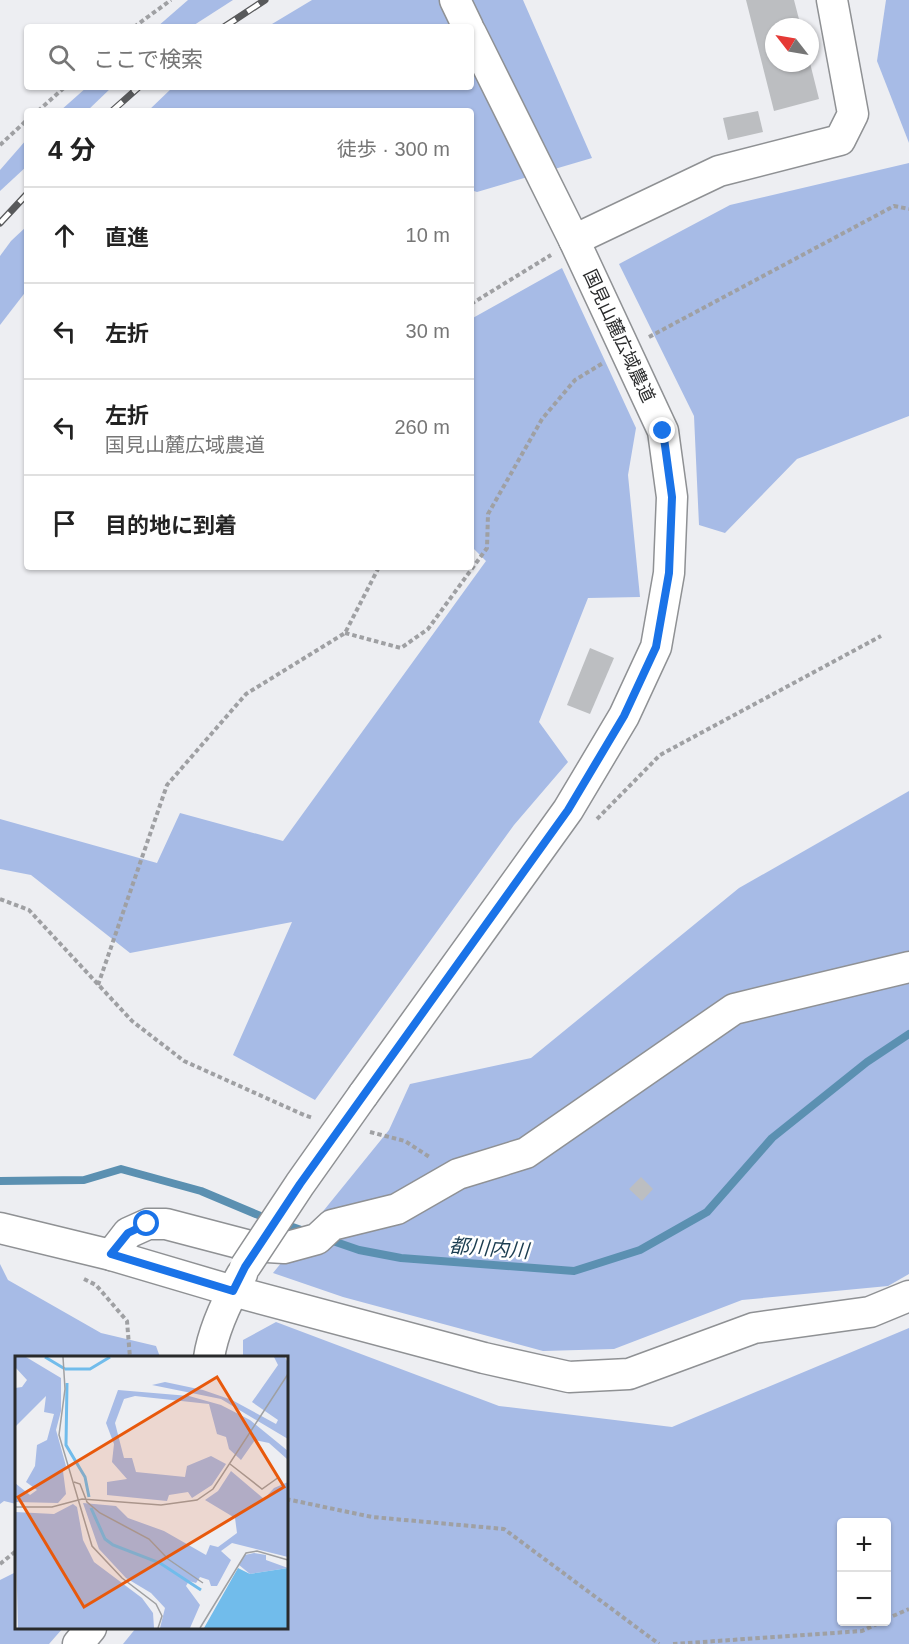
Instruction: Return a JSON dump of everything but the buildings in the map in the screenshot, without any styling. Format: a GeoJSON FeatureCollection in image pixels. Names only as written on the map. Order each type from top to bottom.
{"type":"FeatureCollection","features":[{"type":"Feature","properties":{"kind":"street"},"geometry":{"type":"LineString","coordinates":[[455,0],[467,24]]}},
{"type":"Feature","properties":{"kind":"street"},"geometry":{"type":"LineString","coordinates":[[574,240],[719,171],[840,140],[853,114],[832,0]]}},
{"type":"Feature","properties":{"kind":"street","name":"国見山麓広域農道"},"geometry":{"type":"LineString","coordinates":[[209,1356],[211,1346],[239,1279],[300,1184],[568,810],[624,716],[656,647],[669,573],[672,497],[663,431],[574,240],[474,39]]}},
{"type":"Feature","properties":{"kind":"street"},"geometry":{"type":"LineString","coordinates":[[111,1254],[128,1233],[147,1224],[166,1224],[250,1246],[284,1248],[324,1232],[397,1209],[458,1174],[526,1153],[734,1009],[909,968]]}},
{"type":"Feature","properties":{"kind":"street"},"geometry":{"type":"LineString","coordinates":[[0,1228],[111,1254],[239,1279],[484,1358],[569,1377],[629,1374],[754,1328],[870,1312],[909,1296]]}},
{"type":"Feature","properties":{"kind":"street"},"geometry":{"type":"LineString","coordinates":[[78,1644],[89,1629]]}},
{"type":"Feature","properties":{"kind":"path"},"geometry":{"type":"LineString","coordinates":[[138,24],[171,0]]}},
{"type":"Feature","properties":{"kind":"path"},"geometry":{"type":"LineString","coordinates":[[41,108],[62,90]]}},
{"type":"Feature","properties":{"kind":"path"},"geometry":{"type":"LineString","coordinates":[[0,146],[24,123]]}},
{"type":"Feature","properties":{"kind":"path"},"geometry":{"type":"LineString","coordinates":[[474,566],[487,548],[488,514],[542,419],[575,380],[625,350],[894,206],[909,209]]}},
{"type":"Feature","properties":{"kind":"path"},"geometry":{"type":"LineString","coordinates":[[474,302],[574,240]]}},
{"type":"Feature","properties":{"kind":"path"},"geometry":{"type":"LineString","coordinates":[[98,985],[167,784],[246,694],[345,633],[377,570]]}},
{"type":"Feature","properties":{"kind":"path"},"geometry":{"type":"LineString","coordinates":[[345,633],[401,648],[428,629],[471,570]]}},
{"type":"Feature","properties":{"kind":"path"},"geometry":{"type":"LineString","coordinates":[[568,810],[591,825],[660,755],[881,636]]}},
{"type":"Feature","properties":{"kind":"path"},"geometry":{"type":"LineString","coordinates":[[0,899],[29,910],[132,1021],[184,1061],[315,1118]]}},
{"type":"Feature","properties":{"kind":"path"},"geometry":{"type":"LineString","coordinates":[[360,1130],[405,1141],[458,1174]]}},
{"type":"Feature","properties":{"kind":"path"},"geometry":{"type":"LineString","coordinates":[[74,1274],[96,1285],[127,1321],[130,1356]]}},
{"type":"Feature","properties":{"kind":"path"},"geometry":{"type":"LineString","coordinates":[[288,1499],[372,1516],[504,1528],[659,1644]]}},
{"type":"Feature","properties":{"kind":"path"},"geometry":{"type":"LineString","coordinates":[[0,1564],[15,1552]]}},
{"type":"Feature","properties":{"kind":"path"},"geometry":{"type":"LineString","coordinates":[[891,1617],[909,1609]]}},
{"type":"Feature","properties":{"kind":"path"},"geometry":{"type":"LineString","coordinates":[[673,1644],[862,1631],[873,1626]]}},
{"type":"Feature","properties":{"kind":"shaded area"},"geometry":{"type":"Polygon","coordinates":[[[188,0],[233,0],[196,24],[160,24],[188,0]]]}},
{"type":"Feature","properties":{"kind":"shaded area"},"geometry":{"type":"Polygon","coordinates":[[[312,0],[523,0],[592,158],[477,192],[474,191],[474,108],[151,108],[170,90],[474,90],[474,24],[272,24],[312,0]]]}},
{"type":"Feature","properties":{"kind":"shaded area"},"geometry":{"type":"Polygon","coordinates":[[[886,0],[909,0],[909,143],[877,61],[886,0]]]}},
{"type":"Feature","properties":{"kind":"shaded area"},"geometry":{"type":"Polygon","coordinates":[[[84,90],[109,90],[90,108],[63,108],[84,90]]]}},
{"type":"Feature","properties":{"kind":"shaded area"},"geometry":{"type":"Polygon","coordinates":[[[24,142],[24,169],[0,191],[0,170],[24,142]]]}},
{"type":"Feature","properties":{"kind":"shaded area"},"geometry":{"type":"Polygon","coordinates":[[[909,163],[909,416],[797,459],[725,533],[699,525],[694,416],[619,264],[730,205],[909,163]]]}},
{"type":"Feature","properties":{"kind":"shaded area"},"geometry":{"type":"Polygon","coordinates":[[[24,229],[24,294],[0,325],[0,256],[24,229]]]}},
{"type":"Feature","properties":{"kind":"shaded area"},"geometry":{"type":"Polygon","coordinates":[[[562,268],[636,428],[628,475],[640,597],[588,598],[539,722],[568,762],[514,825],[315,1100],[233,1055],[292,922],[130,953],[31,875],[0,869],[0,819],[157,863],[180,813],[283,841],[486,561],[474,549],[474,317],[562,268]]]}},
{"type":"Feature","properties":{"kind":"shaded area"},"geometry":{"type":"Polygon","coordinates":[[[909,791],[909,1274],[888,1286],[742,1300],[614,1349],[543,1351],[343,1297],[273,1273],[389,1130],[410,1084],[531,1058],[739,888],[909,791]]]}},
{"type":"Feature","properties":{"kind":"shaded area"},"geometry":{"type":"Polygon","coordinates":[[[0,1264],[8,1280],[101,1333],[156,1346],[160,1356],[15,1356],[15,1504],[4,1501],[0,1504],[0,1264]]]}},
{"type":"Feature","properties":{"kind":"shaded area"},"geometry":{"type":"Polygon","coordinates":[[[276,1322],[499,1406],[672,1427],[909,1328],[909,1644],[123,1644],[135,1629],[288,1629],[288,1356],[243,1356],[243,1340],[276,1322]]]}},
{"type":"Feature","properties":{"kind":"shaded area"},"geometry":{"type":"Polygon","coordinates":[[[15,1572],[15,1629],[62,1629],[49,1644],[0,1644],[0,1580],[15,1572]]]}},
{"type":"Feature","properties":{"kind":"waterway","name":"都川内川"},"geometry":{"type":"LineString","coordinates":[[327,1239],[359,1250],[401,1258],[574,1271],[640,1250],[707,1212],[772,1138],[867,1062],[909,1034]]}},
{"type":"Feature","properties":{"kind":"waterway","name":"都川内川"},"geometry":{"type":"LineString","coordinates":[[0,1181],[84,1180],[121,1169],[201,1191],[270,1220]]}},
{"type":"Feature","properties":{"kind":"waterway","name":"都川内川"},"geometry":{"type":"LineString","coordinates":[[281,1223],[307,1232]]}},
{"type":"Feature","properties":{"kind":"railway"},"geometry":{"type":"LineString","coordinates":[[229,24],[265,0]]}},
{"type":"Feature","properties":{"kind":"railway"},"geometry":{"type":"LineString","coordinates":[[115,108],[136,90]]}},
{"type":"Feature","properties":{"kind":"railway"},"geometry":{"type":"LineString","coordinates":[[0,223],[24,197]]}},
{"type":"Feature","properties":{"kind":"route"},"geometry":{"type":"LineString","coordinates":[[147,1224],[128,1233],[111,1254],[233,1291],[245,1267],[300,1184],[568,810],[624,716],[656,647],[669,573],[672,497],[663,431]]}}]}
